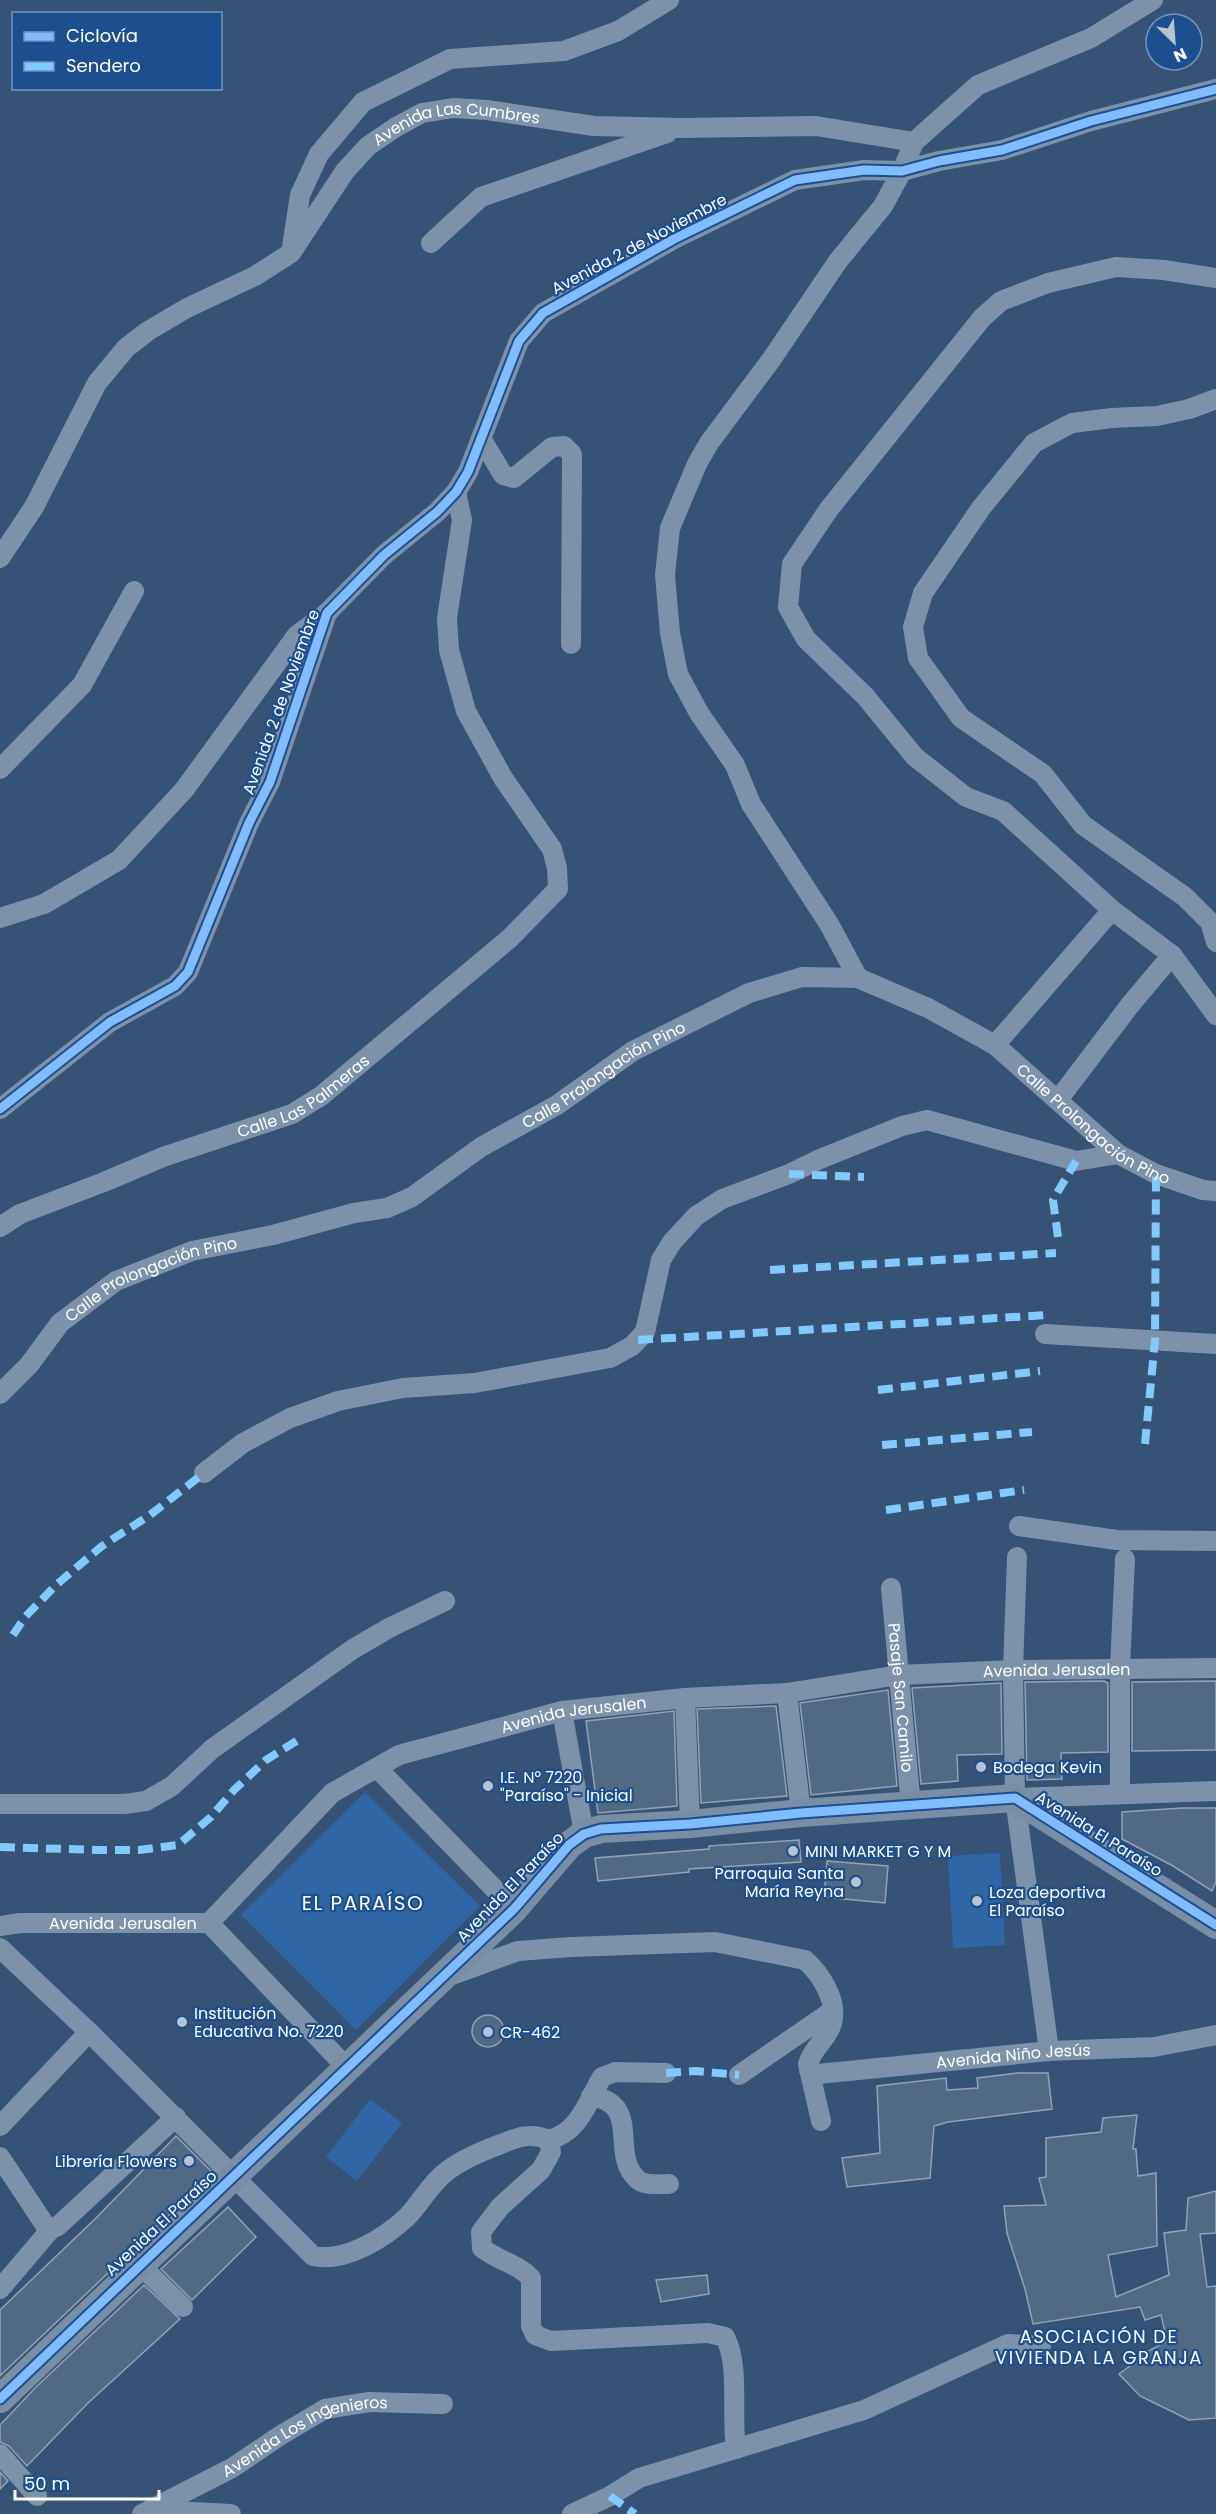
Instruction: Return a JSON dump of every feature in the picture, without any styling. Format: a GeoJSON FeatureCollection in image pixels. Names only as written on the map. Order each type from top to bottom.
{"type":"FeatureCollection","features":[{"type":"Feature","properties":{"kind":"street"},"geometry":{"type":"LineString","coordinates":[[291,253],[300,195],[319,154],[363,102],[450,59],[564,51],[618,31],[669,0]]}},
{"type":"Feature","properties":{"kind":"street"},"geometry":{"type":"LineString","coordinates":[[858,978],[829,924],[751,804],[735,765],[699,713],[678,674],[670,633],[665,575],[670,528],[697,464],[709,443],[771,360],[838,261],[883,206],[902,171],[914,142],[978,85],[1091,38],[1153,0]]}},
{"type":"Feature","properties":{"kind":"street","name":"Avenida 2 de Noviembre"},"geometry":{"type":"LineString","coordinates":[[0,1109],[110,1022],[175,986],[188,972],[249,823],[270,782],[327,613],[384,555],[437,512],[456,492],[468,472],[519,341],[543,313],[674,239],[795,180],[864,170],[902,171],[939,161],[1002,150],[1091,121],[1216,89]]}},
{"type":"Feature","properties":{"kind":"street","name":"Avenida Las Cumbres"},"geometry":{"type":"LineString","coordinates":[[0,558],[34,507],[97,383],[126,348],[148,331],[187,308],[255,276],[291,253],[345,171],[368,146],[422,113],[453,108],[487,110],[594,126],[681,128],[816,126],[914,142]]}},
{"type":"Feature","properties":{"kind":"street"},"geometry":{"type":"LineString","coordinates":[[431,243],[481,197],[681,128]]}},
{"type":"Feature","properties":{"kind":"street"},"geometry":{"type":"LineString","coordinates":[[1216,278],[1164,270],[1116,267],[1047,283],[1000,301],[982,318],[829,509],[792,564],[788,607],[806,639],[865,696],[915,757],[966,796],[1003,811],[1112,910],[1172,955],[1216,1015]]}},
{"type":"Feature","properties":{"kind":"street"},"geometry":{"type":"LineString","coordinates":[[1216,399],[1190,410],[1157,417],[1112,418],[1072,423],[1034,443],[981,508],[923,593],[913,627],[918,658],[961,717],[1043,774],[1083,825],[1185,897],[1210,922],[1216,942]]}},
{"type":"Feature","properties":{"kind":"street"},"geometry":{"type":"LineString","coordinates":[[481,438],[503,475],[514,478],[552,447],[564,446],[572,453],[571,644]]}},
{"type":"Feature","properties":{"kind":"street","name":"Calle Las Palmeras"},"geometry":{"type":"LineString","coordinates":[[0,1227],[20,1214],[163,1157],[292,1114],[321,1096],[509,939],[558,888],[557,868],[552,849],[503,778],[466,711],[449,650],[447,618],[462,520],[456,492]]}},
{"type":"Feature","properties":{"kind":"street"},"geometry":{"type":"LineString","coordinates":[[0,769],[82,685],[134,591]]}},
{"type":"Feature","properties":{"kind":"street"},"geometry":{"type":"LineString","coordinates":[[0,918],[44,904],[119,860],[184,790],[297,635],[327,613]]}},
{"type":"Feature","properties":{"kind":"street"},"geometry":{"type":"LineString","coordinates":[[995,1045],[1112,910]]}},
{"type":"Feature","properties":{"kind":"street"},"geometry":{"type":"LineString","coordinates":[[1058,1100],[1130,1005],[1172,955]]}},
{"type":"Feature","properties":{"kind":"street","name":"Calle Prolongación Pino"},"geometry":{"type":"LineString","coordinates":[[0,1394],[29,1365],[60,1323],[116,1281],[192,1251],[273,1235],[354,1213],[387,1208],[412,1197],[481,1147],[557,1105],[633,1051],[750,993],[802,977],[858,978],[928,1008],[995,1045],[1118,1154],[1156,1174],[1203,1190],[1216,1191]]}},
{"type":"Feature","properties":{"kind":"street"},"geometry":{"type":"LineString","coordinates":[[204,1473],[243,1443],[290,1418],[338,1401],[403,1388],[475,1383],[610,1358],[632,1346],[645,1332],[661,1260],[672,1242],[696,1216],[722,1199],[789,1174],[902,1126],[927,1120],[1076,1161],[1118,1154]]}},
{"type":"Feature","properties":{"kind":"street"},"geometry":{"type":"LineString","coordinates":[[1045,1334],[1216,1344]]}},
{"type":"Feature","properties":{"kind":"street"},"geometry":{"type":"LineString","coordinates":[[1019,1526],[1117,1540],[1216,1541]]}},
{"type":"Feature","properties":{"kind":"street"},"geometry":{"type":"LineString","coordinates":[[1017,1557],[1013,1670],[1014,1798],[1049,2051]]}},
{"type":"Feature","properties":{"kind":"street"},"geometry":{"type":"LineString","coordinates":[[1120,1794],[1120,1668],[1125,1559]]}},
{"type":"Feature","properties":{"kind":"street","name":"Pasaje San Camilo"},"geometry":{"type":"LineString","coordinates":[[891,1588],[911,1807]]}},
{"type":"Feature","properties":{"kind":"street"},"geometry":{"type":"LineString","coordinates":[[0,1804],[124,1804],[146,1801],[172,1786],[212,1749],[353,1649],[388,1628],[445,1601]]}},
{"type":"Feature","properties":{"kind":"street","name":"Avenida Jerusalen"},"geometry":{"type":"LineString","coordinates":[[0,1926],[20,1923],[208,1923],[332,1793],[399,1755],[562,1711],[685,1698],[787,1693],[899,1676],[1013,1670],[1216,1668]]}},
{"type":"Feature","properties":{"kind":"street"},"geometry":{"type":"LineString","coordinates":[[787,1693],[801,1813]]}},
{"type":"Feature","properties":{"kind":"street"},"geometry":{"type":"LineString","coordinates":[[685,1698],[690,1824]]}},
{"type":"Feature","properties":{"kind":"street"},"geometry":{"type":"LineString","coordinates":[[562,1711],[584,1834]]}},
{"type":"Feature","properties":{"kind":"street"},"geometry":{"type":"LineString","coordinates":[[377,1768],[514,1909]]}},
{"type":"Feature","properties":{"kind":"street"},"geometry":{"type":"LineString","coordinates":[[1014,1798],[1216,1791]]}},
{"type":"Feature","properties":{"kind":"street","name":"Avenida El Paraíso"},"geometry":{"type":"LineString","coordinates":[[0,2399],[139,2264],[348,2069],[514,1909],[569,1845],[584,1834],[601,1828],[690,1824],[801,1813],[1014,1798],[1213,1918]]}},
{"type":"Feature","properties":{"kind":"street"},"geometry":{"type":"LineString","coordinates":[[208,1923],[348,2069]]}},
{"type":"Feature","properties":{"kind":"street"},"geometry":{"type":"LineString","coordinates":[[441,1979],[519,1951],[715,1942],[805,1960],[815,1969],[827,1989],[832,2011],[832,2023],[824,2039],[810,2055],[809,2070],[821,2121]]}},
{"type":"Feature","properties":{"kind":"street"},"geometry":{"type":"LineString","coordinates":[[0,1948],[176,2117],[313,2256],[326,2259],[346,2253],[392,2230],[410,2214],[425,2192],[447,2171],[477,2153],[522,2135],[538,2135],[549,2140],[564,2136],[583,2113],[602,2077],[615,2072],[666,2073]]}},
{"type":"Feature","properties":{"kind":"street"},"geometry":{"type":"LineString","coordinates":[[739,2075],[832,2011]]}},
{"type":"Feature","properties":{"kind":"street"},"geometry":{"type":"LineString","coordinates":[[0,2126],[89,2032]]}},
{"type":"Feature","properties":{"kind":"street","name":"Avenida Niño Jesús"},"geometry":{"type":"LineString","coordinates":[[809,2070],[818,2074],[1049,2051],[1154,2047],[1216,2035]]}},
{"type":"Feature","properties":{"kind":"street"},"geometry":{"type":"LineString","coordinates":[[591,2096],[607,2098],[619,2110],[627,2162],[637,2180],[649,2184],[669,2184]]}},
{"type":"Feature","properties":{"kind":"street"},"geometry":{"type":"LineString","coordinates":[[0,2289],[51,2229],[58,2226],[176,2117]]}},
{"type":"Feature","properties":{"kind":"street"},"geometry":{"type":"LineString","coordinates":[[549,2140],[551,2152],[541,2170],[500,2207],[481,2232],[482,2248],[494,2257],[521,2268],[531,2278],[531,2326],[535,2335],[551,2341],[708,2333],[725,2337],[733,2356],[733,2430],[736,2449]]}},
{"type":"Feature","properties":{"kind":"street"},"geometry":{"type":"LineString","coordinates":[[0,2157],[45,2225],[51,2229]]}},
{"type":"Feature","properties":{"kind":"street"},"geometry":{"type":"LineString","coordinates":[[139,2264],[183,2307]]}},
{"type":"Feature","properties":{"kind":"street"},"geometry":{"type":"LineString","coordinates":[[572,2514],[610,2496],[639,2478],[864,2410],[1008,2344],[1041,2346]]}},
{"type":"Feature","properties":{"kind":"street","name":"Avenida Los Ingenieros"},"geometry":{"type":"LineString","coordinates":[[146,2512],[232,2468],[325,2409],[369,2402],[443,2404]]}},
{"type":"Feature","properties":{"kind":"street"},"geometry":{"type":"LineString","coordinates":[[0,2454],[37,2496]]}},
{"type":"Feature","properties":{"kind":"street"},"geometry":{"type":"LineString","coordinates":[[146,2512],[231,2514]]}},
{"type":"Feature","properties":{"kind":"shaded area"},"geometry":{"type":"Polygon","coordinates":[[[365,1792],[480,1906],[356,2030],[241,1915],[365,1792]]]}},
{"type":"Feature","properties":{"kind":"shaded area","name":"Loza deportiva El Paraíso"},"geometry":{"type":"Polygon","coordinates":[[[1000,1853],[1005,1945],[953,1948],[948,1856],[1000,1853]]]}},
{"type":"Feature","properties":{"kind":"shaded area"},"geometry":{"type":"Polygon","coordinates":[[[370,2099],[402,2123],[357,2181],[326,2157],[370,2099]]]}},
{"type":"Feature","properties":{"kind":"building"},"geometry":{"type":"Polygon","coordinates":[[[1104,1681],[1108,1683],[1108,1752],[1061,1753],[1062,1779],[1027,1780],[1025,1682],[1104,1681]]]}},
{"type":"Feature","properties":{"kind":"building"},"geometry":{"type":"Polygon","coordinates":[[[1216,1681],[1216,1750],[1132,1751],[1132,1682],[1216,1681]]]}},
{"type":"Feature","properties":{"kind":"building"},"geometry":{"type":"Polygon","coordinates":[[[1001,1683],[1002,1754],[957,1755],[958,1781],[921,1784],[912,1688],[1001,1683]]]}},
{"type":"Feature","properties":{"kind":"building"},"geometry":{"type":"Polygon","coordinates":[[[888,1690],[897,1786],[811,1795],[800,1703],[888,1690]]]}},
{"type":"Feature","properties":{"kind":"building"},"geometry":{"type":"Polygon","coordinates":[[[776,1706],[787,1796],[701,1803],[697,1709],[776,1706]]]}},
{"type":"Feature","properties":{"kind":"building"},"geometry":{"type":"Polygon","coordinates":[[[674,1711],[677,1806],[598,1813],[586,1721],[674,1711]]]}},
{"type":"Feature","properties":{"kind":"building"},"geometry":{"type":"Polygon","coordinates":[[[1216,1808],[1216,1882],[1212,1891],[1173,1866],[1122,1839],[1122,1812],[1216,1808]]]}},
{"type":"Feature","properties":{"kind":"building"},"geometry":{"type":"Polygon","coordinates":[[[799,1840],[801,1862],[689,1869],[689,1872],[598,1881],[595,1858],[709,1849],[709,1846],[799,1840]]]}},
{"type":"Feature","properties":{"kind":"building","name":"Parroquia Santa María Reyna"},"geometry":{"type":"Polygon","coordinates":[[[827,1861],[888,1866],[885,1903],[824,1897],[827,1861]]]}},
{"type":"Feature","properties":{"kind":"building","name":"CR-462"},"geometry":{"type":"Polygon","coordinates":[[[488,2015],[500,2019],[504,2031],[500,2043],[488,2047],[476,2043],[472,2031],[476,2019],[488,2015]]]}},
{"type":"Feature","properties":{"kind":"building"},"geometry":{"type":"Polygon","coordinates":[[[1018,2073],[1048,2073],[1052,2109],[948,2122],[934,2126],[930,2178],[847,2187],[842,2158],[880,2153],[877,2086],[946,2078],[947,2090],[978,2088],[977,2078],[1018,2073]]]}},
{"type":"Feature","properties":{"kind":"building"},"geometry":{"type":"Polygon","coordinates":[[[1137,2115],[1133,2149],[1136,2149],[1138,2176],[1156,2173],[1157,2246],[1108,2255],[1116,2297],[1169,2275],[1164,2233],[1186,2230],[1188,2198],[1216,2191],[1216,2233],[1200,2234],[1207,2287],[1216,2286],[1216,2418],[1189,2420],[1140,2396],[1119,2374],[1142,2357],[1141,2355],[1167,2341],[1161,2315],[1145,2320],[1140,2307],[1033,2324],[1025,2289],[1007,2233],[1004,2206],[1046,2205],[1039,2178],[1046,2177],[1046,2138],[1101,2132],[1103,2118],[1137,2115]]]}},
{"type":"Feature","properties":{"kind":"building"},"geometry":{"type":"Polygon","coordinates":[[[176,2136],[213,2173],[0,2376],[0,2310],[96,2218],[176,2136]]]}},
{"type":"Feature","properties":{"kind":"building"},"geometry":{"type":"Polygon","coordinates":[[[228,2207],[256,2237],[192,2300],[161,2269],[228,2207]]]}},
{"type":"Feature","properties":{"kind":"building"},"geometry":{"type":"Polygon","coordinates":[[[707,2275],[709,2294],[661,2302],[656,2280],[707,2275]]]}},
{"type":"Feature","properties":{"kind":"building"},"geometry":{"type":"Polygon","coordinates":[[[144,2285],[180,2319],[88,2403],[27,2466],[9,2446],[0,2442],[0,2425],[36,2387],[144,2285]]]}},
{"type":"Feature","properties":{"kind":"building"},"geometry":{"type":"Polygon","coordinates":[[[0,2472],[8,2481],[0,2489],[0,2472]]]}},
{"type":"Feature","properties":{"kind":"marked path"},"geometry":{"type":"LineString","coordinates":[[1058,1237],[1053,1200],[1076,1161]]}},
{"type":"Feature","properties":{"kind":"marked path"},"geometry":{"type":"LineString","coordinates":[[789,1174],[864,1177]]}},
{"type":"Feature","properties":{"kind":"marked path"},"geometry":{"type":"LineString","coordinates":[[1145,1444],[1155,1340],[1156,1174]]}},
{"type":"Feature","properties":{"kind":"marked path"},"geometry":{"type":"LineString","coordinates":[[770,1270],[1056,1253]]}},
{"type":"Feature","properties":{"kind":"marked path"},"geometry":{"type":"LineString","coordinates":[[638,1340],[1048,1315]]}},
{"type":"Feature","properties":{"kind":"marked path"},"geometry":{"type":"LineString","coordinates":[[878,1390],[1040,1371]]}},
{"type":"Feature","properties":{"kind":"marked path"},"geometry":{"type":"LineString","coordinates":[[882,1445],[1032,1432]]}},
{"type":"Feature","properties":{"kind":"marked path"},"geometry":{"type":"LineString","coordinates":[[13,1635],[25,1617],[56,1585],[102,1546],[150,1515],[204,1473]]}},
{"type":"Feature","properties":{"kind":"marked path"},"geometry":{"type":"LineString","coordinates":[[886,1510],[1024,1490]]}},
{"type":"Feature","properties":{"kind":"marked path"},"geometry":{"type":"LineString","coordinates":[[0,1847],[139,1850],[178,1845],[211,1817],[234,1790],[266,1760],[298,1740]]}},
{"type":"Feature","properties":{"kind":"marked path"},"geometry":{"type":"LineString","coordinates":[[666,2073],[695,2071],[739,2075]]}},
{"type":"Feature","properties":{"kind":"marked path"},"geometry":{"type":"LineString","coordinates":[[610,2496],[635,2514]]}},
{"type":"Feature","properties":{"kind":"cycle path"},"geometry":{"type":"LineString","coordinates":[[0,1109],[110,1022],[175,986],[188,972],[249,823],[270,782],[327,613],[384,555],[437,512],[456,492],[468,472],[519,341],[543,313],[674,239],[795,180],[864,170],[902,171],[939,161],[1002,150],[1091,121],[1216,89]]}},
{"type":"Feature","properties":{"kind":"cycle path"},"geometry":{"type":"LineString","coordinates":[[0,2399],[514,1909],[569,1845],[584,1834],[601,1829],[1015,1798],[1216,1925]]}},
{"type":"Feature","properties":{"kind":"place","name":"Bodega Kevin"},"geometry":{"type":"Point","coordinates":[981,1767]}},
{"type":"Feature","properties":{"kind":"place","name":"I.E. N° 7220 \"Paraíso\" - Inicial"},"geometry":{"type":"Point","coordinates":[488,1786]}},
{"type":"Feature","properties":{"kind":"place","name":"MINI MARKET G Y M"},"geometry":{"type":"Point","coordinates":[793,1851]}},
{"type":"Feature","properties":{"kind":"place","name":"Parroquia Santa María Reyna"},"geometry":{"type":"Point","coordinates":[856,1882]}},
{"type":"Feature","properties":{"kind":"place","name":"Loza deportiva El Paraíso"},"geometry":{"type":"Point","coordinates":[977,1901]}},
{"type":"Feature","properties":{"kind":"place","name":"Institución Educativa No. 7220"},"geometry":{"type":"Point","coordinates":[182,2022]}},
{"type":"Feature","properties":{"kind":"place","name":"CR-462"},"geometry":{"type":"Point","coordinates":[488,2032]}},
{"type":"Feature","properties":{"kind":"place","name":"Librería Flowers"},"geometry":{"type":"Point","coordinates":[189,2161]}},
{"type":"Feature","properties":{"kind":"district","name":"EL PARAÍSO"},"geometry":{"type":"Point","coordinates":[363,1903]}},
{"type":"Feature","properties":{"kind":"district","name":"ASOCIACIÓN DE VIVIENDA LA GRANJA"},"geometry":{"type":"Point","coordinates":[1099,2346]}}]}
